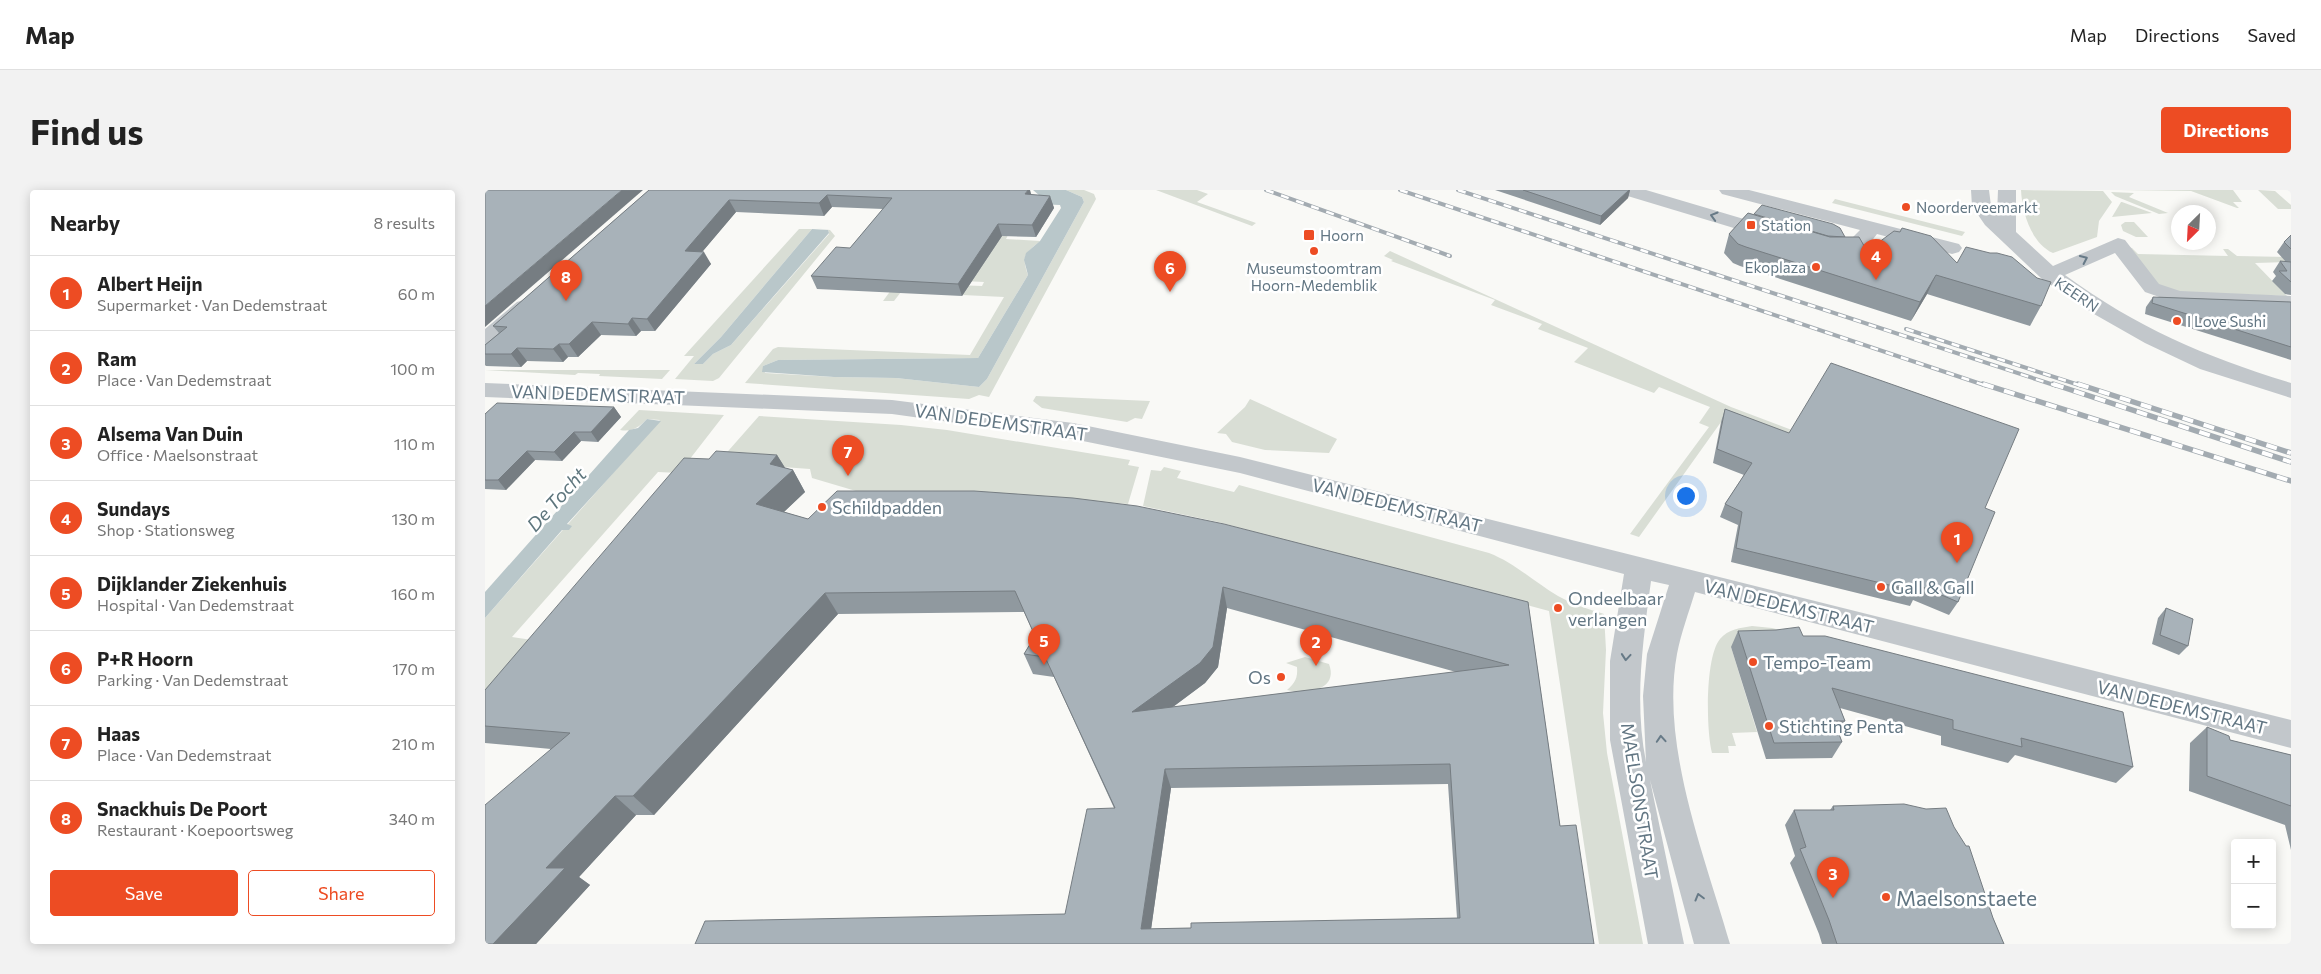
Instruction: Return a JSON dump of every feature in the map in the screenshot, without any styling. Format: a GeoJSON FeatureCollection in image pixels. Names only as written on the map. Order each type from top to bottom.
{"type":"FeatureCollection","features":[{"type":"Feature","properties":{"kind":"street"},"geometry":{"type":"LineString","coordinates":[[1627,190],[1799,241],[1847,251],[1858,247],[1872,228]]}},
{"type":"Feature","properties":{"kind":"street"},"geometry":{"type":"LineString","coordinates":[[1728,190],[1952,248]]}},
{"type":"Feature","properties":{"kind":"street"},"geometry":{"type":"LineString","coordinates":[[2007,190],[2007,233]]}},
{"type":"Feature","properties":{"kind":"street","name":"KEERN"},"geometry":{"type":"LineString","coordinates":[[1976,193],[1986,216],[2007,233],[2049,275],[2081,299],[2209,364],[2291,391]]}},
{"type":"Feature","properties":{"kind":"street"},"geometry":{"type":"LineString","coordinates":[[2049,275],[2119,244],[2152,288],[2178,297],[2291,302]]}},
{"type":"Feature","properties":{"kind":"street"},"geometry":{"type":"LineString","coordinates":[[485,340],[538,294]]}},
{"type":"Feature","properties":{"kind":"street","name":"KEERN"},"geometry":{"type":"LineString","coordinates":[[2159,340],[2214,351],[2291,376]]}},
{"type":"Feature","properties":{"kind":"street","name":"VAN DEDEMSTRAAT"},"geometry":{"type":"LineString","coordinates":[[485,390],[892,407],[1073,431],[1240,465],[2291,734]]}},
{"type":"Feature","properties":{"kind":"street","name":"MAELSONSTRAAT"},"geometry":{"type":"LineString","coordinates":[[1639,567],[1625,661],[1626,740],[1666,944]]}},
{"type":"Feature","properties":{"kind":"street","name":"MAELSONSTRAAT"},"geometry":{"type":"LineString","coordinates":[[1685,580],[1662,654],[1658,696],[1663,766],[1712,944]]}},
{"type":"Feature","properties":{"kind":"shaded area"},"geometry":{"type":"Polygon","coordinates":[[[1033,190],[1066,190],[1082,197],[1084,202],[987,379],[979,387],[896,378],[834,377],[762,372],[763,366],[778,360],[978,358],[1028,275],[1024,260],[1026,253],[1040,241],[1061,208],[1060,205],[1035,204],[1040,196],[1033,190]]]}},
{"type":"Feature","properties":{"kind":"shaded area"},"geometry":{"type":"Polygon","coordinates":[[[1066,190],[1084,190],[1094,194],[1096,199],[989,397],[979,395],[969,399],[745,383],[773,349],[778,347],[970,355],[1004,297],[901,292],[894,301],[883,301],[894,286],[901,283],[982,286],[984,282],[899,278],[982,241],[1009,233],[1006,239],[1040,241],[1026,255],[1025,263],[1028,275],[978,358],[778,360],[763,366],[765,373],[896,378],[979,387],[987,379],[1084,202],[1082,197],[1066,190]]]}},
{"type":"Feature","properties":{"kind":"shaded area"},"geometry":{"type":"Polygon","coordinates":[[[1156,190],[1197,190],[1208,194],[1197,202],[1256,223],[1252,226],[1156,190]]]}},
{"type":"Feature","properties":{"kind":"shaded area"},"geometry":{"type":"Polygon","coordinates":[[[2021,190],[2103,191],[2112,202],[2099,221],[2097,237],[2053,253],[2045,248],[2033,234],[2023,208],[2021,190]]]}},
{"type":"Feature","properties":{"kind":"shaded area"},"geometry":{"type":"Polygon","coordinates":[[[2118,190],[2233,190],[2242,202],[2233,202],[2239,208],[2237,208],[2191,191],[2118,190]]]}},
{"type":"Feature","properties":{"kind":"shaded area"},"geometry":{"type":"Polygon","coordinates":[[[2258,190],[2275,191],[2291,205],[2291,209],[2278,209],[2258,190]]]}},
{"type":"Feature","properties":{"kind":"shaded area"},"geometry":{"type":"Polygon","coordinates":[[[2111,192],[2134,193],[2129,197],[2168,213],[2159,214],[2115,196],[2111,192]]]}},
{"type":"Feature","properties":{"kind":"shaded area"},"geometry":{"type":"Polygon","coordinates":[[[1835,199],[1965,232],[1962,236],[1832,203],[1835,199]]]}},
{"type":"Feature","properties":{"kind":"shaded area"},"geometry":{"type":"Polygon","coordinates":[[[2122,202],[2152,213],[2112,217],[2122,202]]]}},
{"type":"Feature","properties":{"kind":"shaded area"},"geometry":{"type":"Polygon","coordinates":[[[2125,222],[2134,222],[2148,237],[2136,237],[2123,231],[2121,225],[2125,222]]]}},
{"type":"Feature","properties":{"kind":"shaded area"},"geometry":{"type":"Polygon","coordinates":[[[814,228],[830,230],[835,236],[719,378],[713,381],[675,379],[694,356],[684,356],[799,229],[812,229],[721,337],[694,364],[703,364],[713,354],[731,345],[829,234],[828,230],[814,228]]]}},
{"type":"Feature","properties":{"kind":"shaded area"},"geometry":{"type":"Polygon","coordinates":[[[812,229],[828,230],[829,233],[731,345],[713,354],[703,364],[694,364],[721,337],[812,229]]]}},
{"type":"Feature","properties":{"kind":"shaded area"},"geometry":{"type":"Polygon","coordinates":[[[2128,247],[2138,254],[2228,256],[2223,249],[2228,249],[2237,256],[2291,257],[2291,262],[2255,263],[2287,296],[2178,292],[2159,285],[2128,247]]]}},
{"type":"Feature","properties":{"kind":"shaded area"},"geometry":{"type":"Polygon","coordinates":[[[1390,251],[1731,407],[1958,493],[1721,422],[1639,537],[1630,534],[1709,427],[1699,423],[1710,407],[1659,387],[1654,393],[1574,362],[1588,348],[1538,329],[1542,324],[1491,305],[1495,300],[1391,261],[1393,260],[1384,256],[1390,251]]]}},
{"type":"Feature","properties":{"kind":"shaded area"},"geometry":{"type":"Polygon","coordinates":[[[485,370],[670,370],[662,379],[599,376],[600,374],[578,373],[575,375],[485,370]]]}},
{"type":"Feature","properties":{"kind":"shaded area"},"geometry":{"type":"Polygon","coordinates":[[[1036,396],[1150,401],[1142,419],[1135,418],[1127,422],[1042,408],[1033,401],[1036,396]]]}},
{"type":"Feature","properties":{"kind":"shaded area"},"geometry":{"type":"Polygon","coordinates":[[[1250,399],[1337,439],[1329,453],[1265,450],[1232,442],[1226,434],[1217,433],[1245,407],[1250,399]]]}},
{"type":"Feature","properties":{"kind":"shaded area"},"geometry":{"type":"Polygon","coordinates":[[[639,410],[724,415],[679,473],[658,472],[512,637],[532,640],[485,694],[485,618],[660,420],[647,419],[635,429],[620,430],[639,410]]]}},
{"type":"Feature","properties":{"kind":"shaded area"},"geometry":{"type":"Polygon","coordinates":[[[759,416],[901,425],[947,430],[1130,460],[1128,465],[1139,467],[1128,504],[1031,497],[883,499],[812,478],[810,469],[739,464],[722,458],[759,416]]]}},
{"type":"Feature","properties":{"kind":"shaded area"},"geometry":{"type":"Polygon","coordinates":[[[647,419],[661,421],[567,524],[572,526],[569,530],[562,530],[485,618],[485,592],[629,430],[638,428],[647,419]]]}},
{"type":"Feature","properties":{"kind":"shaded area"},"geometry":{"type":"Polygon","coordinates":[[[1164,467],[1181,471],[1177,478],[1234,492],[1239,485],[1489,553],[1516,567],[1563,599],[1604,614],[1606,650],[1603,713],[1607,753],[1643,944],[1599,944],[1549,611],[1218,522],[1143,506],[1151,470],[1161,471],[1164,467]]]}},
{"type":"Feature","properties":{"kind":"shaded area"},"geometry":{"type":"Polygon","coordinates":[[[1752,626],[1772,628],[1815,639],[1791,647],[1731,647],[1757,732],[1732,733],[1736,746],[1728,746],[1729,753],[1712,753],[1708,694],[1709,677],[1715,648],[1720,639],[1727,633],[1752,626]]]}},
{"type":"Feature","properties":{"kind":"shaded area"},"geometry":{"type":"Polygon","coordinates":[[[1305,657],[1329,664],[1331,673],[1329,680],[1319,689],[1311,691],[1287,690],[1295,680],[1297,667],[1286,663],[1305,657]]]}},
{"type":"Feature","properties":{"kind":"building"},"geometry":{"type":"Polygon","coordinates":[[[485,190],[622,190],[485,306],[485,190]]]}},
{"type":"Feature","properties":{"kind":"building"},"geometry":{"type":"Polygon","coordinates":[[[649,190],[1028,190],[1025,194],[1050,196],[1032,225],[998,224],[958,284],[811,276],[836,247],[850,248],[892,198],[827,195],[819,203],[729,200],[685,251],[704,252],[647,319],[632,318],[628,324],[592,322],[569,344],[559,344],[553,349],[517,348],[511,354],[485,354],[485,345],[507,327],[493,326],[649,190]]]}},
{"type":"Feature","properties":{"kind":"building"},"geometry":{"type":"Polygon","coordinates":[[[1523,190],[1629,190],[1601,216],[1523,190]]]}},
{"type":"Feature","properties":{"kind":"building"},"geometry":{"type":"Polygon","coordinates":[[[1762,205],[1833,224],[1840,228],[1845,237],[1828,236],[1754,214],[1762,205]]]}},
{"type":"Feature","properties":{"kind":"building"},"geometry":{"type":"Polygon","coordinates":[[[1748,213],[1830,237],[1859,237],[1867,251],[1894,231],[1900,232],[1902,228],[1931,236],[1957,263],[1966,247],[1997,253],[2012,257],[2037,278],[2051,282],[2041,306],[1936,275],[1920,302],[1738,244],[1729,234],[1748,213]]]}},
{"type":"Feature","properties":{"kind":"building"},"geometry":{"type":"Polygon","coordinates":[[[2291,235],[2291,249],[2284,242],[2291,235]]]}},
{"type":"Feature","properties":{"kind":"building"},"geometry":{"type":"Polygon","coordinates":[[[2280,261],[2291,262],[2291,282],[2279,271],[2287,271],[2280,261]]]}},
{"type":"Feature","properties":{"kind":"building"},"geometry":{"type":"Polygon","coordinates":[[[2153,297],[2291,302],[2291,347],[2152,303],[2153,297]]]}},
{"type":"Feature","properties":{"kind":"building"},"geometry":{"type":"Polygon","coordinates":[[[1831,363],[2019,429],[1985,508],[1995,512],[1958,602],[1918,585],[1918,592],[1736,548],[1742,512],[1725,504],[1752,463],[1717,449],[1725,409],[1789,433],[1831,363]]]}},
{"type":"Feature","properties":{"kind":"building"},"geometry":{"type":"Polygon","coordinates":[[[497,403],[614,407],[591,432],[574,432],[554,452],[527,451],[498,480],[485,480],[485,414],[497,403]]]}},
{"type":"Feature","properties":{"kind":"building"},"geometry":{"type":"Polygon","coordinates":[[[716,451],[777,455],[770,464],[793,470],[756,504],[808,519],[837,491],[974,491],[1073,498],[1137,506],[1224,524],[1528,602],[1560,826],[1576,825],[1594,944],[695,944],[705,921],[1065,914],[1087,809],[1115,808],[1045,657],[1024,654],[1035,636],[1015,591],[825,593],[633,796],[615,796],[546,868],[565,868],[493,944],[485,944],[485,805],[570,733],[485,726],[485,690],[684,458],[709,459],[716,451]],[[1223,587],[1213,647],[1200,663],[1132,712],[1509,665],[1223,587]],[[1450,764],[1165,769],[1141,929],[1191,928],[1191,923],[1460,918],[1450,764]]]}},
{"type":"Feature","properties":{"kind":"building"},"geometry":{"type":"Polygon","coordinates":[[[2166,608],[2193,619],[2188,646],[2160,635],[2166,608]]]}},
{"type":"Feature","properties":{"kind":"building"},"geometry":{"type":"Polygon","coordinates":[[[1799,627],[1803,636],[1825,636],[2123,712],[2133,767],[2021,738],[2022,747],[1953,729],[1953,720],[1832,688],[1845,721],[1834,721],[1842,742],[1774,743],[1738,631],[1799,627]]]}},
{"type":"Feature","properties":{"kind":"building"},"geometry":{"type":"Polygon","coordinates":[[[2207,727],[2229,736],[2230,740],[2291,755],[2291,806],[2207,776],[2207,727]]]}},
{"type":"Feature","properties":{"kind":"building","name":"Maelsonstaete"},"geometry":{"type":"Polygon","coordinates":[[[1904,804],[1926,809],[1946,808],[1954,827],[1966,846],[1969,846],[1993,918],[2004,944],[1837,944],[1800,849],[1806,847],[1794,810],[1834,810],[1833,806],[1904,804]]]}},
{"type":"Feature","properties":{"kind":"railway"},"geometry":{"type":"LineString","coordinates":[[1266,190],[1450,256]]}},
{"type":"Feature","properties":{"kind":"railway"},"geometry":{"type":"LineString","coordinates":[[1400,190],[1987,386]]}},
{"type":"Feature","properties":{"kind":"railway"},"geometry":{"type":"LineString","coordinates":[[1458,190],[2057,386]]}},
{"type":"Feature","properties":{"kind":"railway"},"geometry":{"type":"LineString","coordinates":[[1906,329],[2082,386]]}},
{"type":"Feature","properties":{"kind":"railway"},"geometry":{"type":"LineString","coordinates":[[1983,384],[2291,481]]}},
{"type":"Feature","properties":{"kind":"railway"},"geometry":{"type":"LineString","coordinates":[[2053,384],[2291,462]]}},
{"type":"Feature","properties":{"kind":"railway"},"geometry":{"type":"LineString","coordinates":[[2078,384],[2291,453]]}},
{"type":"Feature","properties":{"kind":"place","name":"Noorderveemarkt"},"geometry":{"type":"Point","coordinates":[1906,207]}},
{"type":"Feature","properties":{"kind":"place","name":"Station"},"geometry":{"type":"Point","coordinates":[1751,225]}},
{"type":"Feature","properties":{"kind":"place","name":"Hoorn"},"geometry":{"type":"Point","coordinates":[1309,235]}},
{"type":"Feature","properties":{"kind":"place","name":"Museumstoomtram Hoorn-Medemblik"},"geometry":{"type":"Point","coordinates":[1314,251]}},
{"type":"Feature","properties":{"kind":"place","name":"Ekoplaza"},"geometry":{"type":"Point","coordinates":[1816,267]}},
{"type":"Feature","properties":{"kind":"place","name":"Sundays"},"geometry":{"type":"Point","coordinates":[1876,280]}},
{"type":"Feature","properties":{"kind":"place","name":"P+R Hoorn"},"geometry":{"type":"Point","coordinates":[1170,292]}},
{"type":"Feature","properties":{"kind":"place","name":"Snackhuis De Poort"},"geometry":{"type":"Point","coordinates":[566,301]}},
{"type":"Feature","properties":{"kind":"place","name":"I Love Sushi"},"geometry":{"type":"Point","coordinates":[2177,321]}},
{"type":"Feature","properties":{"kind":"place","name":"Haas"},"geometry":{"type":"Point","coordinates":[848,476]}},
{"type":"Feature","properties":{"kind":"place","name":"Schildpadden"},"geometry":{"type":"Point","coordinates":[822,507]}},
{"type":"Feature","properties":{"kind":"place","name":"Albert Heijn"},"geometry":{"type":"Point","coordinates":[1957,563]}},
{"type":"Feature","properties":{"kind":"place","name":"Gall & Gall"},"geometry":{"type":"Point","coordinates":[1881,587]}},
{"type":"Feature","properties":{"kind":"place","name":"Ondeelbaar verlangen"},"geometry":{"type":"Point","coordinates":[1558,608]}},
{"type":"Feature","properties":{"kind":"place","name":"Tempo-Team"},"geometry":{"type":"Point","coordinates":[1753,662]}},
{"type":"Feature","properties":{"kind":"place","name":"Dijklander Ziekenhuis"},"geometry":{"type":"Point","coordinates":[1044,665]}},
{"type":"Feature","properties":{"kind":"place","name":"Ram"},"geometry":{"type":"Point","coordinates":[1316,666]}},
{"type":"Feature","properties":{"kind":"place","name":"Os"},"geometry":{"type":"Point","coordinates":[1281,677]}},
{"type":"Feature","properties":{"kind":"place","name":"Stichting Penta"},"geometry":{"type":"Point","coordinates":[1769,726]}},
{"type":"Feature","properties":{"kind":"place","name":"Maelsonstaete"},"geometry":{"type":"Point","coordinates":[1886,897]}},
{"type":"Feature","properties":{"kind":"place","name":"Alsema Van Duin"},"geometry":{"type":"Point","coordinates":[1833,898]}},
{"type":"Feature","properties":{"kind":"water label","name":"De Tocht"},"geometry":{"type":"Point","coordinates":[556,499]}}]}
